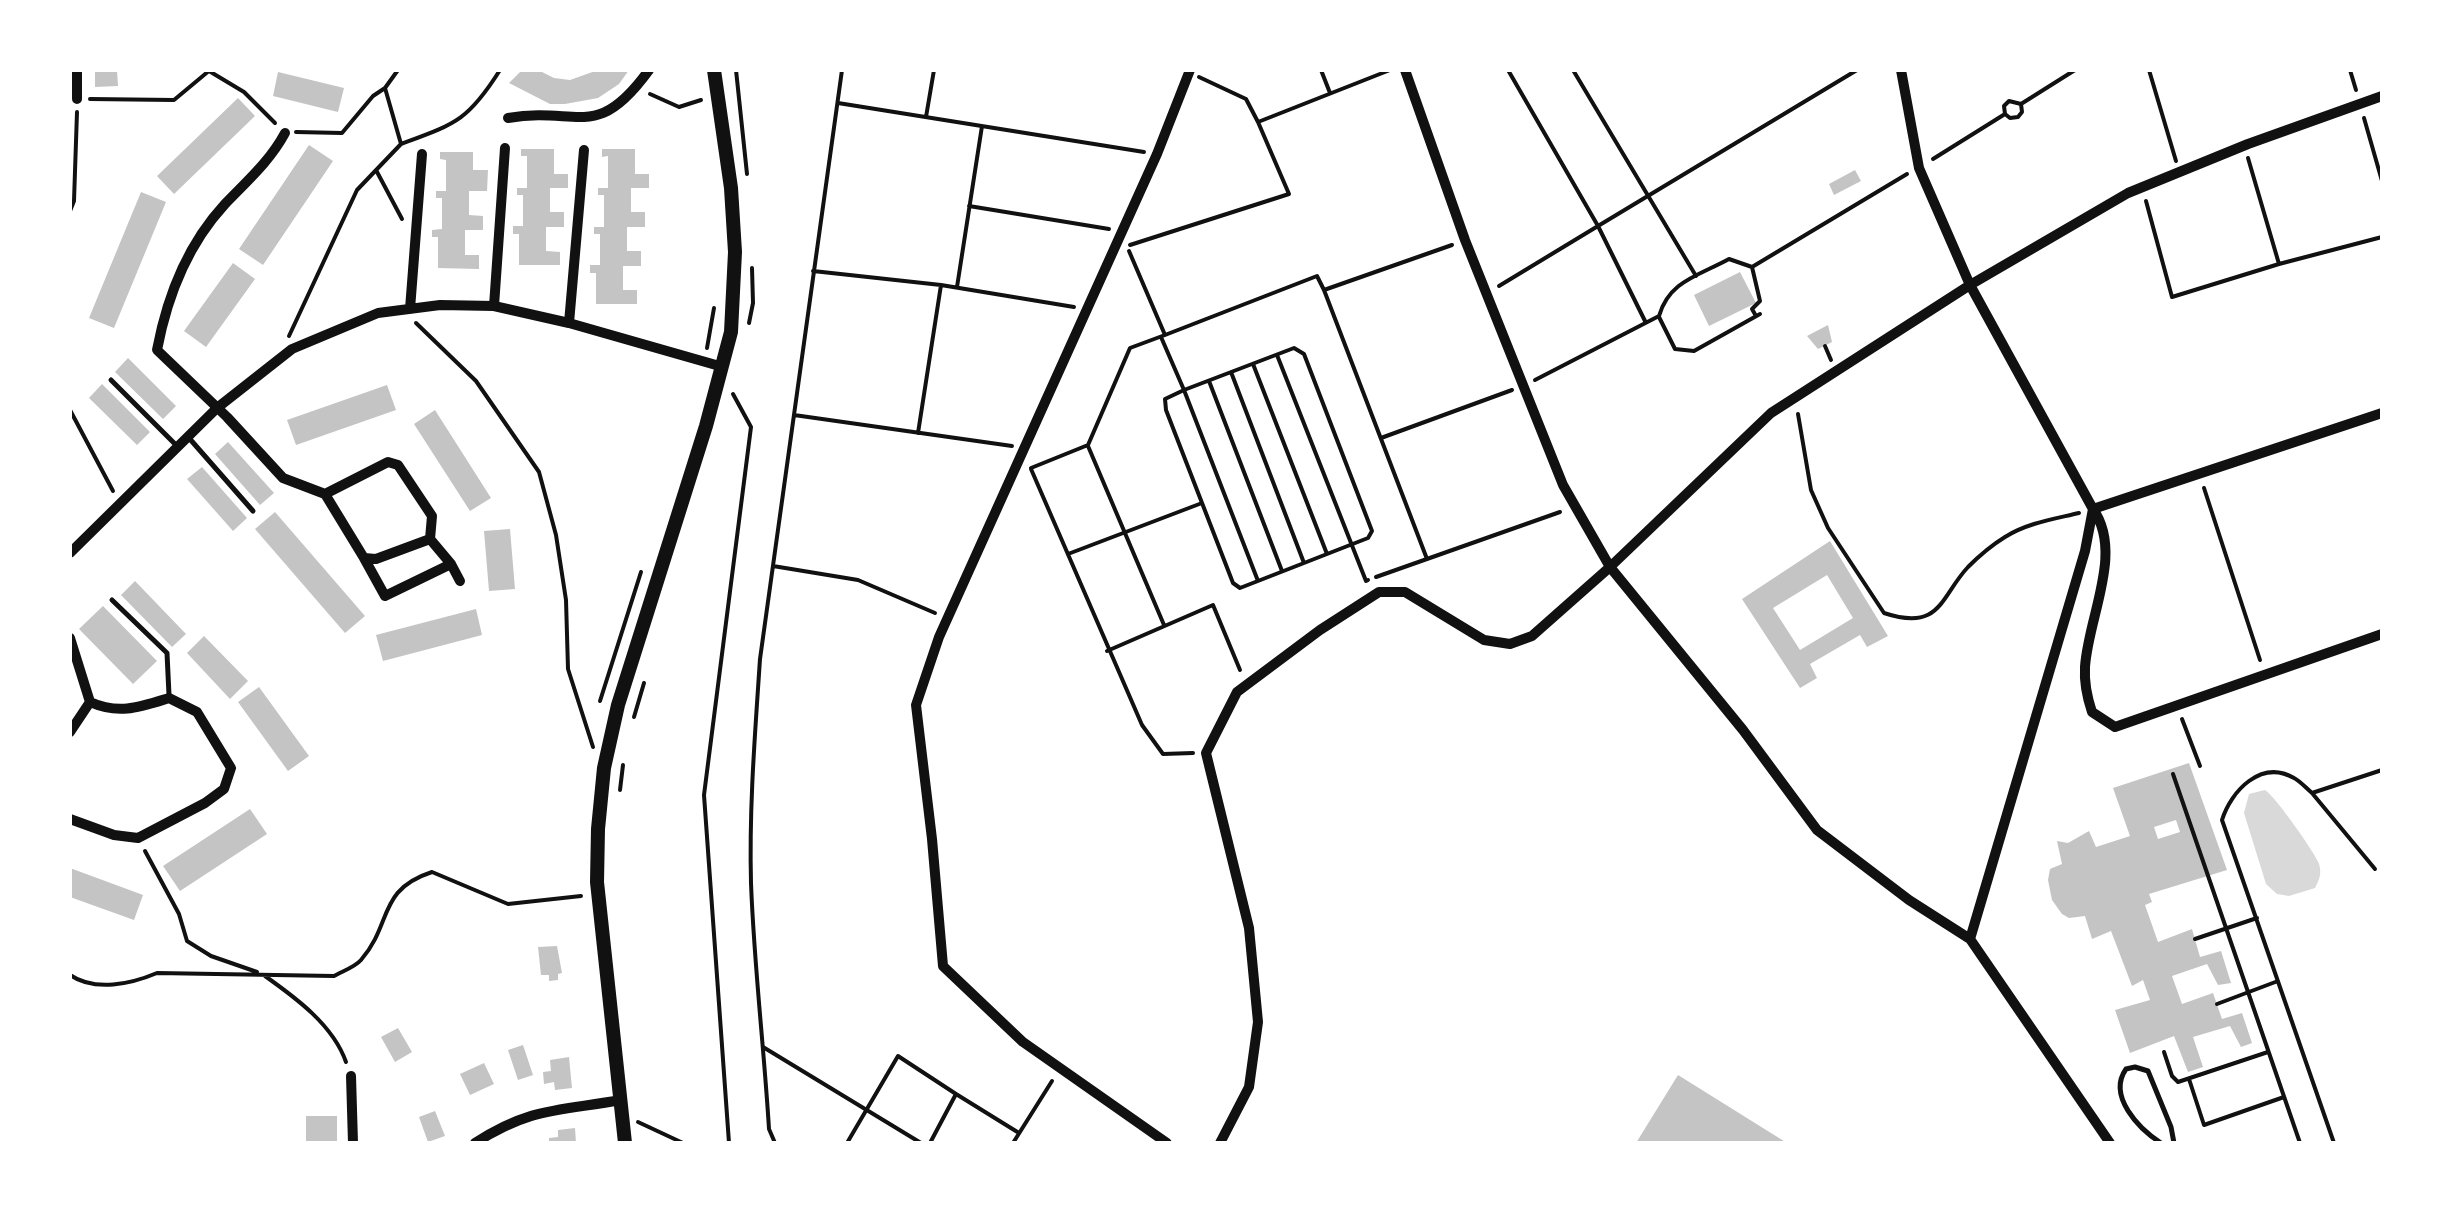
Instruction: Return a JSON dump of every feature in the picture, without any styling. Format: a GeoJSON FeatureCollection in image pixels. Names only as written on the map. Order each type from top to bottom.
{"type":"FeatureCollection","features":[{"type":"Feature","properties":{"kind":"street"},"geometry":{"type":"LineString","coordinates":[[77,70],[78,99]]}},
{"type":"Feature","properties":{"kind":"street"},"geometry":{"type":"LineString","coordinates":[[508,118],[605,114],[628,98],[649,70]]}},
{"type":"Feature","properties":{"kind":"street"},"geometry":{"type":"LineString","coordinates":[[625,1143],[596,882],[604,768],[624,688],[724,366],[731,332],[736,252],[714,70]]}},
{"type":"Feature","properties":{"kind":"street"},"geometry":{"type":"LineString","coordinates":[[1405,70],[1466,240],[1562,484],[1610,567],[1743,730],[1818,830],[1909,900],[1970,938],[2110,1143]]}},
{"type":"Feature","properties":{"kind":"street"},"geometry":{"type":"LineString","coordinates":[[1901,70],[1919,168],[1970,285],[2104,524],[2106,553],[2085,664],[2085,690],[2092,712],[2115,727],[2382,634]]}},
{"type":"Feature","properties":{"kind":"street"},"geometry":{"type":"LineString","coordinates":[[1167,1143],[1023,1042],[943,966],[916,705],[947,618],[1157,154],[1190,72]]}},
{"type":"Feature","properties":{"kind":"street"},"geometry":{"type":"LineString","coordinates":[[1220,1143],[1249,1087],[1258,1022],[1250,928],[1206,753],[1238,692],[1320,630],[1379,592],[1406,592],[1484,640],[1510,644],[1532,636],[1770,413],[1970,285],[2142,187],[2382,96]]}},
{"type":"Feature","properties":{"kind":"street"},"geometry":{"type":"LineString","coordinates":[[285,133],[275,152],[202,235],[182,269],[163,322],[158,350],[283,478],[325,494],[385,596],[451,564]]}},
{"type":"Feature","properties":{"kind":"street"},"geometry":{"type":"LineString","coordinates":[[494,306],[505,148]]}},
{"type":"Feature","properties":{"kind":"street"},"geometry":{"type":"LineString","coordinates":[[569,323],[584,150]]}},
{"type":"Feature","properties":{"kind":"street"},"geometry":{"type":"LineString","coordinates":[[411,315],[422,154]]}},
{"type":"Feature","properties":{"kind":"street"},"geometry":{"type":"LineString","coordinates":[[70,554],[217,408],[292,349],[378,314],[411,315],[440,305],[494,306],[724,366]]}},
{"type":"Feature","properties":{"kind":"street"},"geometry":{"type":"LineString","coordinates":[[2093,509],[2382,413]]}},
{"type":"Feature","properties":{"kind":"street"},"geometry":{"type":"LineString","coordinates":[[325,494],[388,462],[398,466],[432,516],[430,539],[460,581]]}},
{"type":"Feature","properties":{"kind":"street"},"geometry":{"type":"LineString","coordinates":[[1970,938],[2085,551],[2093,509]]}},
{"type":"Feature","properties":{"kind":"street"},"geometry":{"type":"LineString","coordinates":[[364,558],[376,559],[430,539]]}},
{"type":"Feature","properties":{"kind":"street"},"geometry":{"type":"LineString","coordinates":[[70,638],[90,702],[107,710],[131,710],[170,698],[197,712],[231,768],[224,789],[138,838],[70,819]]}},
{"type":"Feature","properties":{"kind":"street"},"geometry":{"type":"LineString","coordinates":[[70,732],[90,702]]}},
{"type":"Feature","properties":{"kind":"street"},"geometry":{"type":"LineString","coordinates":[[351,1076],[353,1143]]}},
{"type":"Feature","properties":{"kind":"street"},"geometry":{"type":"LineString","coordinates":[[475,1143],[527,1115],[620,1100]]}},
{"type":"Feature","properties":{"kind":"lane"},"geometry":{"type":"LineString","coordinates":[[110,380],[177,446]]}},
{"type":"Feature","properties":{"kind":"lane"},"geometry":{"type":"LineString","coordinates":[[187,436],[253,511]]}},
{"type":"Feature","properties":{"kind":"lane"},"geometry":{"type":"LineString","coordinates":[[112,600],[168,654],[170,698]]}},
{"type":"Feature","properties":{"kind":"lane"},"geometry":{"type":"LineString","coordinates":[[2161,1143],[2130,1115],[2120,1093],[2120,1077],[2126,1069],[2135,1067],[2148,1072],[2172,1127],[2174,1143]]}},
{"type":"Feature","properties":{"kind":"path"},"geometry":{"type":"LineString","coordinates":[[70,211],[74,202],[78,99],[174,100],[210,70],[244,92],[285,133],[342,133],[398,70]]}},
{"type":"Feature","properties":{"kind":"path"},"geometry":{"type":"LineString","coordinates":[[288,341],[357,190],[400,144],[455,124],[484,96],[500,70]]}},
{"type":"Feature","properties":{"kind":"path"},"geometry":{"type":"LineString","coordinates":[[736,70],[748,184]]}},
{"type":"Feature","properties":{"kind":"path"},"geometry":{"type":"LineString","coordinates":[[775,1143],[769,1129],[752,913],[752,802],[760,659],[842,70]]}},
{"type":"Feature","properties":{"kind":"path"},"geometry":{"type":"LineString","coordinates":[[926,117],[934,70]]}},
{"type":"Feature","properties":{"kind":"path"},"geometry":{"type":"LineString","coordinates":[[1320,70],[1330,94]]}},
{"type":"Feature","properties":{"kind":"path"},"geometry":{"type":"LineString","coordinates":[[1258,122],[1390,70]]}},
{"type":"Feature","properties":{"kind":"path"},"geometry":{"type":"LineString","coordinates":[[1508,70],[1598,226],[1646,322]]}},
{"type":"Feature","properties":{"kind":"path"},"geometry":{"type":"LineString","coordinates":[[1573,70],[1696,276]]}},
{"type":"Feature","properties":{"kind":"path"},"geometry":{"type":"LineString","coordinates":[[1487,294],[1857,70]]}},
{"type":"Feature","properties":{"kind":"path"},"geometry":{"type":"LineString","coordinates":[[2020,104],[2022,112],[2018,118],[2005,114],[2004,106],[2009,101],[2020,104],[2075,70]]}},
{"type":"Feature","properties":{"kind":"path"},"geometry":{"type":"LineString","coordinates":[[2149,70],[2179,172]]}},
{"type":"Feature","properties":{"kind":"path"},"geometry":{"type":"LineString","coordinates":[[2350,70],[2382,181]]}},
{"type":"Feature","properties":{"kind":"path"},"geometry":{"type":"LineString","coordinates":[[1190,72],[1246,99],[1289,194],[1127,246],[1258,580]]}},
{"type":"Feature","properties":{"kind":"path"},"geometry":{"type":"LineString","coordinates":[[639,84],[657,99],[679,107],[701,100]]}},
{"type":"Feature","properties":{"kind":"path"},"geometry":{"type":"LineString","coordinates":[[385,88],[400,144]]}},
{"type":"Feature","properties":{"kind":"path"},"geometry":{"type":"LineString","coordinates":[[838,103],[1157,154]]}},
{"type":"Feature","properties":{"kind":"path"},"geometry":{"type":"LineString","coordinates":[[1381,438],[1523,386],[1658,316],[1665,295],[1696,276],[1729,259],[1752,267],[2005,114]]}},
{"type":"Feature","properties":{"kind":"path"},"geometry":{"type":"LineString","coordinates":[[957,287],[982,126]]}},
{"type":"Feature","properties":{"kind":"path"},"geometry":{"type":"LineString","coordinates":[[2244,146],[2279,264]]}},
{"type":"Feature","properties":{"kind":"path"},"geometry":{"type":"LineString","coordinates":[[376,170],[415,244]]}},
{"type":"Feature","properties":{"kind":"path"},"geometry":{"type":"LineString","coordinates":[[2142,187],[2172,297],[2382,237]]}},
{"type":"Feature","properties":{"kind":"path"},"geometry":{"type":"LineString","coordinates":[[970,206],[1121,231]]}},
{"type":"Feature","properties":{"kind":"path"},"geometry":{"type":"LineString","coordinates":[[1324,290],[1466,240]]}},
{"type":"Feature","properties":{"kind":"path"},"geometry":{"type":"LineString","coordinates":[[746,337],[753,302],[752,263]]}},
{"type":"Feature","properties":{"kind":"path"},"geometry":{"type":"LineString","coordinates":[[1658,316],[1675,349],[1694,351],[1758,315],[1752,308],[1760,300],[1752,267]]}},
{"type":"Feature","properties":{"kind":"path"},"geometry":{"type":"LineString","coordinates":[[814,271],[940,284],[1087,309]]}},
{"type":"Feature","properties":{"kind":"path"},"geometry":{"type":"LineString","coordinates":[[1206,753],[1162,754],[1142,725],[1031,468],[1088,445],[1130,348],[1318,276],[1427,559]]}},
{"type":"Feature","properties":{"kind":"path"},"geometry":{"type":"LineString","coordinates":[[918,432],[940,284]]}},
{"type":"Feature","properties":{"kind":"path"},"geometry":{"type":"LineString","coordinates":[[411,315],[476,380],[539,472],[561,568],[568,669],[594,750]]}},
{"type":"Feature","properties":{"kind":"path"},"geometry":{"type":"LineString","coordinates":[[1294,348],[1304,354],[1372,531],[1368,538],[1240,588],[1233,583],[1166,410],[1166,399],[1208,381],[1294,348]]}},
{"type":"Feature","properties":{"kind":"path"},"geometry":{"type":"LineString","coordinates":[[1277,355],[1366,581],[1576,506]]}},
{"type":"Feature","properties":{"kind":"path"},"geometry":{"type":"LineString","coordinates":[[1254,364],[1328,554]]}},
{"type":"Feature","properties":{"kind":"path"},"geometry":{"type":"LineString","coordinates":[[1231,372],[1304,562]]}},
{"type":"Feature","properties":{"kind":"path"},"geometry":{"type":"LineString","coordinates":[[1208,381],[1282,572]]}},
{"type":"Feature","properties":{"kind":"path"},"geometry":{"type":"LineString","coordinates":[[727,412],[736,382]]}},
{"type":"Feature","properties":{"kind":"path"},"geometry":{"type":"LineString","coordinates":[[730,1143],[704,795],[752,427],[732,394]]}},
{"type":"Feature","properties":{"kind":"path"},"geometry":{"type":"LineString","coordinates":[[1796,396],[1811,490],[1828,528],[1884,614],[1917,618],[1940,608],[1966,568],[2004,538],[2021,528],[2093,509]]}},
{"type":"Feature","properties":{"kind":"path"},"geometry":{"type":"LineString","coordinates":[[70,410],[115,495]]}},
{"type":"Feature","properties":{"kind":"path"},"geometry":{"type":"LineString","coordinates":[[794,415],[1024,447]]}},
{"type":"Feature","properties":{"kind":"path"},"geometry":{"type":"LineString","coordinates":[[1088,445],[1164,626]]}},
{"type":"Feature","properties":{"kind":"path"},"geometry":{"type":"LineString","coordinates":[[2200,474],[2264,674]]}},
{"type":"Feature","properties":{"kind":"path"},"geometry":{"type":"LineString","coordinates":[[1068,554],[1202,503]]}},
{"type":"Feature","properties":{"kind":"path"},"geometry":{"type":"LineString","coordinates":[[773,566],[858,580],[947,618]]}},
{"type":"Feature","properties":{"kind":"path"},"geometry":{"type":"LineString","coordinates":[[1376,577],[1379,592]]}},
{"type":"Feature","properties":{"kind":"path"},"geometry":{"type":"LineString","coordinates":[[1108,651],[1213,606],[1246,686]]}},
{"type":"Feature","properties":{"kind":"path"},"geometry":{"type":"LineString","coordinates":[[631,727],[648,670]]}},
{"type":"Feature","properties":{"kind":"path"},"geometry":{"type":"LineString","coordinates":[[2177,707],[2200,766]]}},
{"type":"Feature","properties":{"kind":"path"},"geometry":{"type":"LineString","coordinates":[[619,798],[623,763]]}},
{"type":"Feature","properties":{"kind":"path"},"geometry":{"type":"LineString","coordinates":[[2312,793],[2382,770]]}},
{"type":"Feature","properties":{"kind":"path"},"geometry":{"type":"LineString","coordinates":[[2334,1143],[2222,820],[2228,802],[2256,776],[2274,772],[2293,777],[2312,793],[2375,869]]}},
{"type":"Feature","properties":{"kind":"path"},"geometry":{"type":"LineString","coordinates":[[2172,774],[2300,1143]]}},
{"type":"Feature","properties":{"kind":"path"},"geometry":{"type":"LineString","coordinates":[[138,838],[178,914],[187,940],[210,956],[261,973],[294,997],[339,1042],[351,1076]]}},
{"type":"Feature","properties":{"kind":"path"},"geometry":{"type":"LineString","coordinates":[[70,975],[80,982],[131,985],[157,973],[334,976],[360,962],[404,882],[432,872],[508,904],[581,896]]}},
{"type":"Feature","properties":{"kind":"path"},"geometry":{"type":"LineString","coordinates":[[2195,939],[2256,918]]}},
{"type":"Feature","properties":{"kind":"path"},"geometry":{"type":"LineString","coordinates":[[2217,1004],[2278,981]]}},
{"type":"Feature","properties":{"kind":"path"},"geometry":{"type":"LineString","coordinates":[[763,1047],[921,1143]]}},
{"type":"Feature","properties":{"kind":"path"},"geometry":{"type":"LineString","coordinates":[[2164,1052],[2178,1082],[2268,1052]]}},
{"type":"Feature","properties":{"kind":"path"},"geometry":{"type":"LineString","coordinates":[[847,1143],[898,1056],[1020,1134]]}},
{"type":"Feature","properties":{"kind":"path"},"geometry":{"type":"LineString","coordinates":[[1014,1143],[1060,1068]]}},
{"type":"Feature","properties":{"kind":"path"},"geometry":{"type":"LineString","coordinates":[[2188,1079],[2204,1125],[2284,1097]]}},
{"type":"Feature","properties":{"kind":"path"},"geometry":{"type":"LineString","coordinates":[[930,1143],[956,1094]]}},
{"type":"Feature","properties":{"kind":"path"},"geometry":{"type":"LineString","coordinates":[[640,1132],[639,1122],[684,1143]]}},
{"type":"Feature","properties":{"kind":"shaded area"},"geometry":{"type":"Polygon","coordinates":[[[2265,790],[2316,858],[2320,871],[2315,888],[2289,896],[2277,894],[2266,884],[2244,813],[2249,794],[2265,790]]]}},
{"type":"Feature","properties":{"kind":"building"},"geometry":{"type":"Polygon","coordinates":[[[95,70],[117,70],[118,86],[95,87],[95,70]]]}},
{"type":"Feature","properties":{"kind":"building"},"geometry":{"type":"Polygon","coordinates":[[[522,70],[538,70],[570,80],[598,70],[629,70],[619,84],[598,98],[550,104],[509,83],[522,70]]]}},
{"type":"Feature","properties":{"kind":"building"},"geometry":{"type":"Polygon","coordinates":[[[278,72],[344,88],[338,112],[273,96],[278,72]]]}},
{"type":"Feature","properties":{"kind":"building"},"geometry":{"type":"Polygon","coordinates":[[[238,98],[255,116],[174,194],[157,176],[238,98]]]}},
{"type":"Feature","properties":{"kind":"building"},"geometry":{"type":"Polygon","coordinates":[[[309,145],[333,161],[263,265],[239,249],[309,145]]]}},
{"type":"Feature","properties":{"kind":"building"},"geometry":{"type":"Polygon","coordinates":[[[521,149],[554,149],[554,174],[568,174],[568,188],[550,188],[550,212],[564,212],[564,227],[546,227],[546,251],[560,252],[560,265],[519,265],[519,234],[513,234],[513,226],[523,226],[523,195],[517,195],[517,188],[527,188],[527,156],[521,156],[521,149]]]}},
{"type":"Feature","properties":{"kind":"building"},"geometry":{"type":"Polygon","coordinates":[[[602,149],[635,149],[635,174],[649,174],[649,188],[631,188],[631,212],[645,212],[645,227],[627,227],[627,251],[641,251],[641,266],[623,266],[623,290],[637,290],[637,304],[596,304],[596,273],[590,273],[590,265],[600,265],[600,234],[594,234],[594,227],[604,227],[604,195],[598,195],[598,188],[608,188],[608,156],[602,157],[602,149]]]}},
{"type":"Feature","properties":{"kind":"building"},"geometry":{"type":"Polygon","coordinates":[[[440,152],[473,152],[473,170],[488,170],[487,191],[469,191],[469,215],[483,216],[483,230],[465,230],[465,255],[479,255],[479,269],[438,268],[438,237],[432,237],[432,230],[442,229],[442,198],[436,198],[436,191],[446,191],[446,160],[440,159],[440,152]]]}},
{"type":"Feature","properties":{"kind":"building"},"geometry":{"type":"Polygon","coordinates":[[[1855,170],[1861,181],[1834,195],[1829,184],[1855,170]]]}},
{"type":"Feature","properties":{"kind":"building"},"geometry":{"type":"Polygon","coordinates":[[[141,192],[166,202],[114,328],[89,318],[141,192]]]}},
{"type":"Feature","properties":{"kind":"building"},"geometry":{"type":"Polygon","coordinates":[[[233,263],[255,279],[206,347],[184,331],[233,263]]]}},
{"type":"Feature","properties":{"kind":"building"},"geometry":{"type":"Polygon","coordinates":[[[1740,272],[1756,303],[1709,326],[1694,295],[1740,272]]]}},
{"type":"Feature","properties":{"kind":"building"},"geometry":{"type":"Polygon","coordinates":[[[1828,325],[1832,342],[1818,349],[1807,336],[1828,325]]]}},
{"type":"Feature","properties":{"kind":"building"},"geometry":{"type":"Polygon","coordinates":[[[128,358],[176,406],[163,419],[115,372],[128,358]]]}},
{"type":"Feature","properties":{"kind":"building"},"geometry":{"type":"Polygon","coordinates":[[[102,384],[150,432],[137,445],[89,398],[102,384]]]}},
{"type":"Feature","properties":{"kind":"building"},"geometry":{"type":"Polygon","coordinates":[[[387,385],[396,410],[296,445],[287,420],[387,385]]]}},
{"type":"Feature","properties":{"kind":"building"},"geometry":{"type":"Polygon","coordinates":[[[435,410],[491,498],[470,511],[414,424],[435,410]]]}},
{"type":"Feature","properties":{"kind":"building"},"geometry":{"type":"Polygon","coordinates":[[[228,442],[274,493],[260,505],[215,454],[228,442]]]}},
{"type":"Feature","properties":{"kind":"building"},"geometry":{"type":"Polygon","coordinates":[[[202,467],[247,518],[233,531],[187,479],[202,467]]]}},
{"type":"Feature","properties":{"kind":"building"},"geometry":{"type":"Polygon","coordinates":[[[275,512],[365,616],[345,633],[255,529],[275,512]]]}},
{"type":"Feature","properties":{"kind":"building"},"geometry":{"type":"Polygon","coordinates":[[[510,529],[515,589],[489,591],[484,531],[510,529]]]}},
{"type":"Feature","properties":{"kind":"building"},"geometry":{"type":"Polygon","coordinates":[[[1830,541],[1888,636],[1867,647],[1860,635],[1810,664],[1817,678],[1800,688],[1742,599],[1830,541]],[[1827,575],[1773,608],[1800,650],[1853,618],[1827,575]]]}},
{"type":"Feature","properties":{"kind":"building"},"geometry":{"type":"Polygon","coordinates":[[[135,581],[186,634],[172,647],[121,595],[135,581]]]}},
{"type":"Feature","properties":{"kind":"building"},"geometry":{"type":"Polygon","coordinates":[[[103,606],[157,661],[133,684],[79,629],[103,606]]]}},
{"type":"Feature","properties":{"kind":"building"},"geometry":{"type":"Polygon","coordinates":[[[476,609],[482,635],[383,661],[376,635],[476,609]]]}},
{"type":"Feature","properties":{"kind":"building"},"geometry":{"type":"Polygon","coordinates":[[[204,636],[248,681],[230,699],[187,653],[204,636]]]}},
{"type":"Feature","properties":{"kind":"building"},"geometry":{"type":"Polygon","coordinates":[[[259,687],[309,756],[288,771],[238,702],[259,687]]]}},
{"type":"Feature","properties":{"kind":"building"},"geometry":{"type":"Polygon","coordinates":[[[2189,763],[2227,870],[2149,894],[2152,902],[2145,905],[2158,942],[2192,929],[2200,957],[2221,951],[2231,983],[2218,985],[2207,964],[2172,976],[2182,1004],[2213,993],[2222,1019],[2242,1013],[2252,1043],[2241,1047],[2230,1026],[2193,1037],[2203,1067],[2188,1072],[2174,1036],[2130,1053],[2115,1010],[2150,1000],[2143,980],[2132,986],[2111,931],[2092,939],[2085,916],[2069,918],[2052,900],[2050,869],[2062,864],[2057,841],[2068,843],[2089,831],[2096,847],[2130,836],[2113,788],[2189,763]],[[2176,820],[2154,827],[2158,839],[2180,832],[2176,820]]]}},
{"type":"Feature","properties":{"kind":"building"},"geometry":{"type":"Polygon","coordinates":[[[250,809],[267,834],[180,891],[163,866],[250,809]]]}},
{"type":"Feature","properties":{"kind":"building"},"geometry":{"type":"Polygon","coordinates":[[[70,868],[143,895],[134,920],[70,897],[70,868]]]}},
{"type":"Feature","properties":{"kind":"building"},"geometry":{"type":"Polygon","coordinates":[[[557,946],[562,973],[558,980],[549,981],[549,975],[541,975],[538,947],[557,946]]]}},
{"type":"Feature","properties":{"kind":"building"},"geometry":{"type":"Polygon","coordinates":[[[398,1028],[412,1052],[395,1062],[381,1037],[398,1028]]]}},
{"type":"Feature","properties":{"kind":"building"},"geometry":{"type":"Polygon","coordinates":[[[523,1045],[533,1075],[518,1080],[508,1050],[523,1045]]]}},
{"type":"Feature","properties":{"kind":"building"},"geometry":{"type":"Polygon","coordinates":[[[569,1057],[572,1088],[555,1090],[554,1082],[544,1084],[543,1072],[551,1071],[550,1060],[569,1057]]]}},
{"type":"Feature","properties":{"kind":"building"},"geometry":{"type":"Polygon","coordinates":[[[484,1063],[494,1084],[470,1095],[460,1074],[484,1063]]]}},
{"type":"Feature","properties":{"kind":"building"},"geometry":{"type":"Polygon","coordinates":[[[1678,1075],[1787,1143],[1636,1143],[1678,1075]]]}},
{"type":"Feature","properties":{"kind":"building"},"geometry":{"type":"Polygon","coordinates":[[[435,1111],[445,1136],[428,1142],[419,1117],[435,1111]]]}},
{"type":"Feature","properties":{"kind":"building"},"geometry":{"type":"Polygon","coordinates":[[[306,1116],[337,1116],[337,1143],[306,1141],[306,1116]]]}},
{"type":"Feature","properties":{"kind":"building"},"geometry":{"type":"Polygon","coordinates":[[[575,1128],[576,1143],[549,1143],[549,1138],[558,1137],[558,1130],[575,1128]]]}}]}
